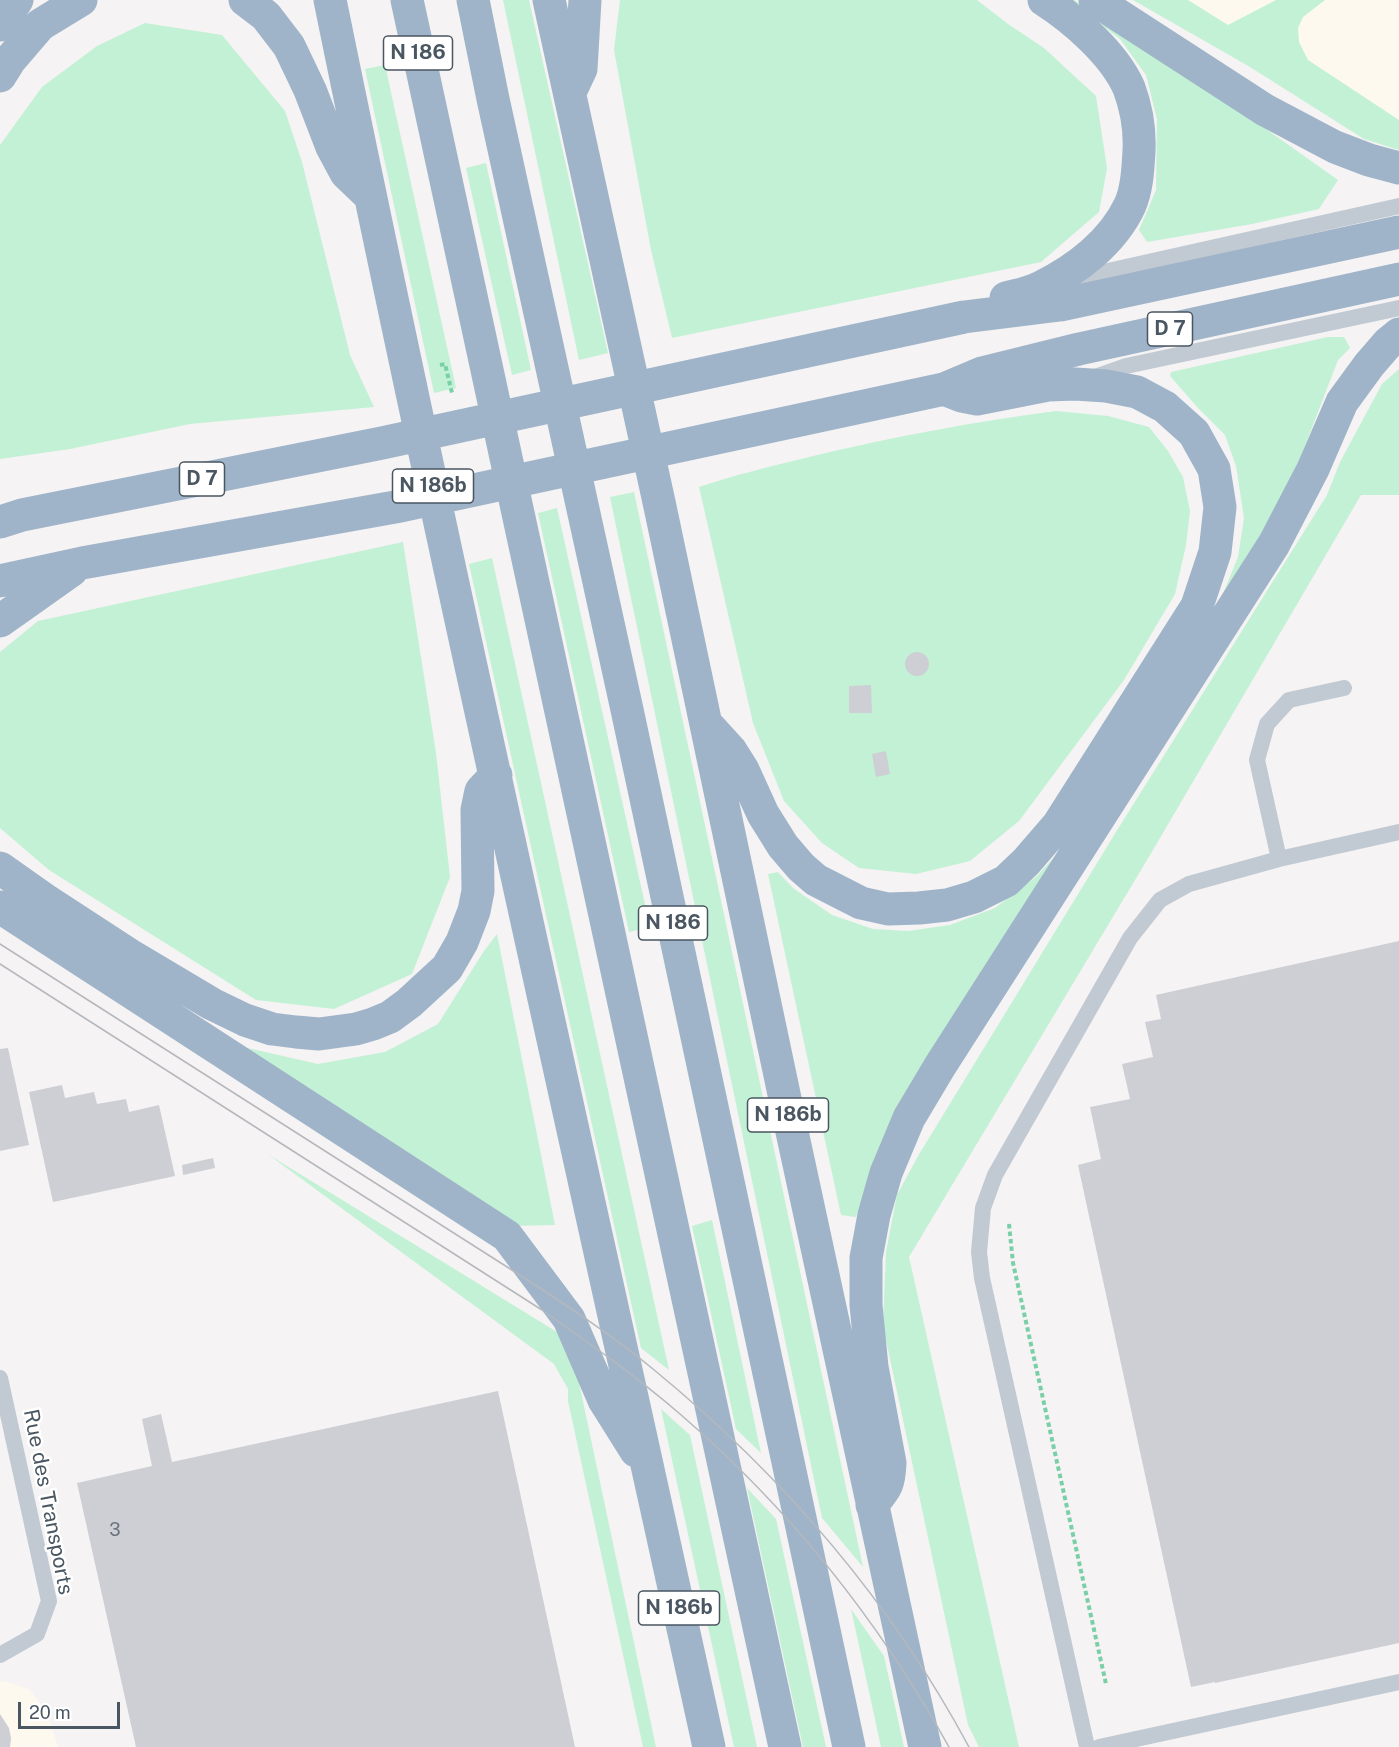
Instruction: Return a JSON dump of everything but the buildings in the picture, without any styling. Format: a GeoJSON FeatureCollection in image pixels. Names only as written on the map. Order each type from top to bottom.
{"type":"FeatureCollection","features":[{"type":"Feature","properties":{"kind":"highway"},"geometry":{"type":"LineString","coordinates":[[0,25],[17,0]]}},
{"type":"Feature","properties":{"kind":"highway"},"geometry":{"type":"LineString","coordinates":[[0,76],[10,60],[40,25],[81,0]]}},
{"type":"Feature","properties":{"kind":"highway"},"geometry":{"type":"LineString","coordinates":[[245,0],[266,16],[289,46],[310,90],[332,147],[346,173],[370,196]]}},
{"type":"Feature","properties":{"kind":"highway","name":"N 186b"},"geometry":{"type":"LineString","coordinates":[[330,0],[370,196],[710,1747]]}},
{"type":"Feature","properties":{"kind":"highway","name":"N 186"},"geometry":{"type":"LineString","coordinates":[[406,0],[785,1747]]}},
{"type":"Feature","properties":{"kind":"highway","name":"N 186"},"geometry":{"type":"LineString","coordinates":[[472,0],[626,705],[849,1747]]}},
{"type":"Feature","properties":{"kind":"highway","name":"N 186b"},"geometry":{"type":"LineString","coordinates":[[549,0],[649,455],[793,1139],[925,1747]]}},
{"type":"Feature","properties":{"kind":"highway"},"geometry":{"type":"LineString","coordinates":[[569,92],[581,69],[585,0]]}},
{"type":"Feature","properties":{"kind":"highway"},"geometry":{"type":"LineString","coordinates":[[964,317],[1005,298],[1039,288],[1083,262],[1106,240],[1120,222],[1130,203],[1137,177],[1140,139],[1129,89],[1116,66],[1103,50],[1044,0]]}},
{"type":"Feature","properties":{"kind":"highway"},"geometry":{"type":"LineString","coordinates":[[1095,0],[1265,110],[1335,147],[1399,168]]}},
{"type":"Feature","properties":{"kind":"highway","name":"D 7"},"geometry":{"type":"LineString","coordinates":[[7,513],[382,443],[964,317],[1059,305],[1399,232]]}},
{"type":"Feature","properties":{"kind":"highway","name":"D 7"},"geometry":{"type":"LineString","coordinates":[[0,581],[82,563],[395,507],[944,389],[982,373],[1399,279]]}},
{"type":"Feature","properties":{"kind":"highway"},"geometry":{"type":"LineString","coordinates":[[872,1505],[884,1491],[890,1479],[890,1463],[873,1367],[866,1305],[866,1258],[874,1215],[886,1173],[909,1118],[1274,544],[1313,469],[1341,402],[1369,364],[1399,334]]}},
{"type":"Feature","properties":{"kind":"highway"},"geometry":{"type":"LineString","coordinates":[[707,725],[731,751],[763,814],[783,846],[801,867],[816,880],[861,903],[888,909],[919,908],[947,905],[974,897],[1006,881],[1058,825],[1197,606],[1215,552],[1220,507],[1214,469],[1194,433],[1165,407],[1137,392],[1106,386],[1048,385],[977,399],[944,389]]}},
{"type":"Feature","properties":{"kind":"highway"},"geometry":{"type":"LineString","coordinates":[[0,621],[14,604],[82,563]]}},
{"type":"Feature","properties":{"kind":"highway"},"geometry":{"type":"LineString","coordinates":[[0,868],[133,957],[212,1004],[245,1020],[272,1029],[319,1034],[356,1029],[390,1017],[409,1003],[447,968],[462,942],[474,911],[478,891],[477,810],[481,791],[496,775]]}},
{"type":"Feature","properties":{"kind":"highway"},"geometry":{"type":"LineString","coordinates":[[0,907],[507,1236],[569,1319],[604,1400],[649,1470]]}},
{"type":"Feature","properties":{"kind":"lane"},"geometry":{"type":"LineString","coordinates":[[1039,288],[1092,274],[1399,206]]}},
{"type":"Feature","properties":{"kind":"lane"},"geometry":{"type":"LineString","coordinates":[[1075,384],[1126,366],[1399,308]]}},
{"type":"Feature","properties":{"kind":"lane"},"geometry":{"type":"LineString","coordinates":[[1279,859],[1257,760],[1267,724],[1289,700],[1344,688]]}},
{"type":"Feature","properties":{"kind":"lane"},"geometry":{"type":"LineString","coordinates":[[1087,1747],[981,1278],[979,1252],[983,1208],[995,1175],[1130,938],[1160,900],[1189,884],[1279,859],[1399,832]]}},
{"type":"Feature","properties":{"kind":"lane","name":"Rue des Transports"},"geometry":{"type":"LineString","coordinates":[[0,1378],[48,1601],[37,1634],[0,1655]]}},
{"type":"Feature","properties":{"kind":"lane"},"geometry":{"type":"LineString","coordinates":[[1099,1747],[1399,1682]]}},
{"type":"Feature","properties":{"kind":"path"},"geometry":{"type":"LineString","coordinates":[[1009,1217],[1013,1263],[1106,1684]]}},
{"type":"Feature","properties":{"kind":"shaded area"},"geometry":{"type":"Polygon","coordinates":[[[1147,0],[1399,0],[1399,147],[1147,0]]]}},
{"type":"Feature","properties":{"kind":"shaded area"},"geometry":{"type":"Polygon","coordinates":[[[4,1681],[29,1689],[47,1712],[58,1747],[0,1747],[0,1682],[4,1681]]]}},
{"type":"Feature","properties":{"kind":"green space"},"geometry":{"type":"Polygon","coordinates":[[[503,0],[529,0],[608,353],[579,360],[503,0]]]}},
{"type":"Feature","properties":{"kind":"green space"},"geometry":{"type":"Polygon","coordinates":[[[620,0],[977,0],[1044,48],[1096,96],[1107,168],[1099,212],[1041,262],[672,338],[651,250],[614,50],[620,0]]]}},
{"type":"Feature","properties":{"kind":"green space"},"geometry":{"type":"Polygon","coordinates":[[[1069,0],[1074,0],[1249,117],[1338,180],[1319,209],[1252,224],[1147,242],[1139,230],[1156,190],[1157,119],[1146,75],[1120,39],[1069,0]]]}},
{"type":"Feature","properties":{"kind":"green space"},"geometry":{"type":"Polygon","coordinates":[[[1133,0],[1188,0],[1228,25],[1276,0],[1325,0],[1303,17],[1298,28],[1299,42],[1308,60],[1399,120],[1399,150],[1364,139],[1250,67],[1133,0]]]}},
{"type":"Feature","properties":{"kind":"green space"},"geometry":{"type":"Polygon","coordinates":[[[145,23],[222,35],[285,111],[302,162],[350,355],[374,407],[190,424],[70,449],[0,459],[0,145],[42,87],[97,46],[145,23]]]}},
{"type":"Feature","properties":{"kind":"green space"},"geometry":{"type":"Polygon","coordinates":[[[385,65],[456,388],[434,393],[365,69],[385,65]]]}},
{"type":"Feature","properties":{"kind":"green space"},"geometry":{"type":"Polygon","coordinates":[[[486,163],[531,370],[512,375],[466,168],[486,163]]]}},
{"type":"Feature","properties":{"kind":"green space"},"geometry":{"type":"Polygon","coordinates":[[[1328,337],[1344,337],[1350,348],[1338,360],[1301,456],[1271,519],[1221,599],[1238,557],[1244,518],[1236,466],[1225,435],[1170,376],[1171,372],[1328,337]]]}},
{"type":"Feature","properties":{"kind":"green space"},"geometry":{"type":"Polygon","coordinates":[[[1399,369],[1399,495],[1361,495],[1150,855],[909,1257],[1019,1747],[979,1747],[968,1725],[883,1326],[886,1252],[897,1195],[918,1156],[1116,832],[1327,495],[1340,462],[1382,384],[1399,369]]]}},
{"type":"Feature","properties":{"kind":"green space"},"geometry":{"type":"Polygon","coordinates":[[[1056,411],[1108,416],[1149,427],[1168,451],[1183,477],[1190,511],[1186,545],[1175,594],[1124,680],[1019,821],[970,861],[916,874],[859,868],[822,843],[784,801],[753,723],[699,487],[767,467],[871,443],[963,425],[1056,411]]]}},
{"type":"Feature","properties":{"kind":"green space"},"geometry":{"type":"Polygon","coordinates":[[[634,492],[863,1567],[822,1518],[610,497],[634,492]]]}},
{"type":"Feature","properties":{"kind":"green space"},"geometry":{"type":"Polygon","coordinates":[[[557,508],[650,927],[629,932],[538,513],[557,508]]]}},
{"type":"Feature","properties":{"kind":"green space"},"geometry":{"type":"Polygon","coordinates":[[[403,542],[436,753],[450,877],[412,974],[334,1009],[256,1000],[49,870],[0,828],[0,652],[38,621],[403,542]]]}},
{"type":"Feature","properties":{"kind":"green space"},"geometry":{"type":"Polygon","coordinates":[[[492,558],[669,1370],[641,1348],[469,564],[492,558]]]}},
{"type":"Feature","properties":{"kind":"green space"},"geometry":{"type":"Polygon","coordinates":[[[1068,842],[878,1153],[856,1217],[841,1215],[768,874],[778,872],[793,888],[832,915],[873,929],[908,931],[950,925],[995,908],[1036,877],[1068,842]]]}},
{"type":"Feature","properties":{"kind":"green space"},"geometry":{"type":"Polygon","coordinates":[[[497,934],[555,1225],[511,1226],[243,1047],[318,1064],[385,1052],[438,1024],[497,934]]]}},
{"type":"Feature","properties":{"kind":"green space"},"geometry":{"type":"Polygon","coordinates":[[[269,1155],[570,1340],[656,1747],[643,1747],[568,1401],[568,1389],[554,1364],[269,1155]]]}},
{"type":"Feature","properties":{"kind":"green space"},"geometry":{"type":"Polygon","coordinates":[[[712,1220],[761,1453],[736,1429],[692,1226],[712,1220]]]}},
{"type":"Feature","properties":{"kind":"green space"},"geometry":{"type":"Polygon","coordinates":[[[661,1409],[690,1435],[757,1747],[734,1747],[661,1409]]]}},
{"type":"Feature","properties":{"kind":"green space"},"geometry":{"type":"Polygon","coordinates":[[[747,1488],[776,1519],[826,1747],[803,1747],[747,1488]]]}},
{"type":"Feature","properties":{"kind":"green space"},"geometry":{"type":"Polygon","coordinates":[[[851,1609],[884,1656],[904,1747],[881,1747],[851,1609]]]}},
{"type":"Feature","properties":{"kind":"tram line"},"geometry":{"type":"LineString","coordinates":[[0,944],[526,1279],[607,1333],[653,1369],[745,1452],[829,1542],[868,1590],[904,1641],[938,1693],[969,1747]]}},
{"type":"Feature","properties":{"kind":"tram line"},"geometry":{"type":"LineString","coordinates":[[0,964],[542,1310],[612,1360],[680,1414],[758,1488],[829,1568],[893,1655],[949,1747]]}}]}
